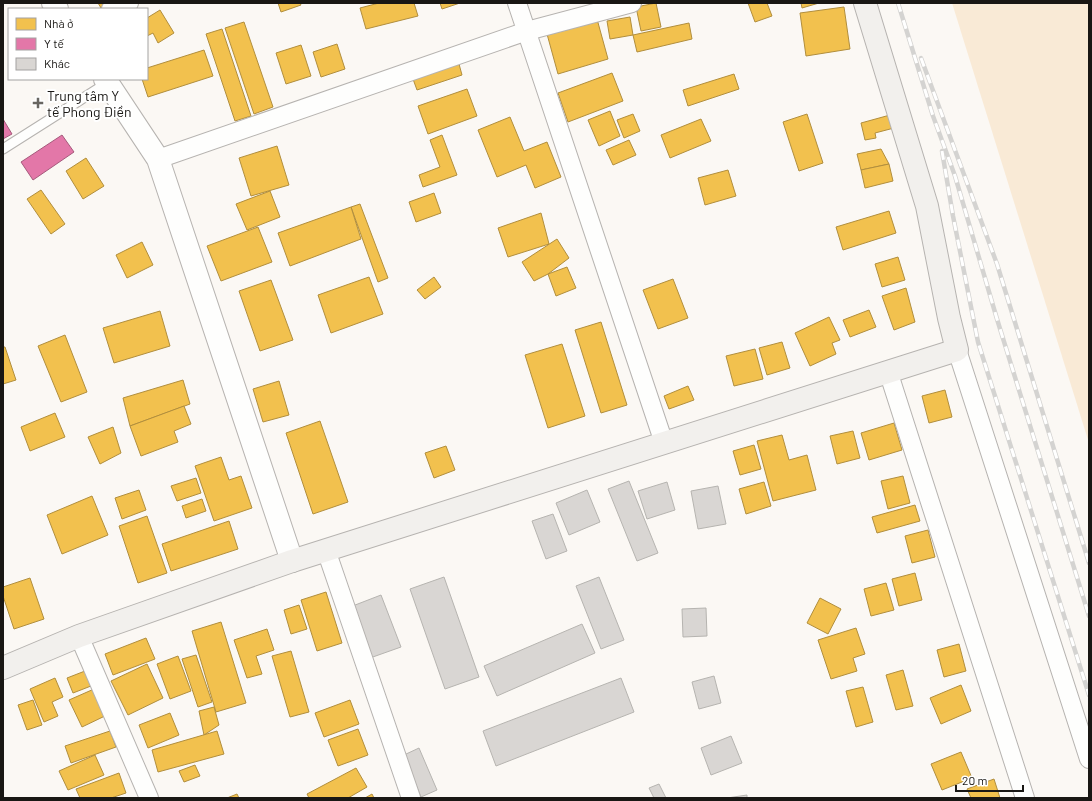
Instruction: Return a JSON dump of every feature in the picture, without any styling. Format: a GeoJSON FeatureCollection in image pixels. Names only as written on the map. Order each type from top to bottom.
{"type":"FeatureCollection","features":[{"type":"Feature","properties":{"kind":"main road"},"geometry":{"type":"LineString","coordinates":[[3,668],[79,636],[292,561],[957,350],[949,318],[927,206],[865,3]]}},
{"type":"Feature","properties":{"kind":"street"},"geometry":{"type":"LineString","coordinates":[[114,8],[129,3]]}},
{"type":"Feature","properties":{"kind":"street"},"geometry":{"type":"LineString","coordinates":[[517,3],[664,442]]}},
{"type":"Feature","properties":{"kind":"street"},"geometry":{"type":"LineString","coordinates":[[158,158],[527,31],[632,3]]}},
{"type":"Feature","properties":{"kind":"street"},"geometry":{"type":"LineString","coordinates":[[106,81],[158,158],[292,561]]}},
{"type":"Feature","properties":{"kind":"street"},"geometry":{"type":"LineString","coordinates":[[957,350],[1089,758]]}},
{"type":"Feature","properties":{"kind":"street"},"geometry":{"type":"LineString","coordinates":[[888,371],[1025,798]]}},
{"type":"Feature","properties":{"kind":"street"},"geometry":{"type":"LineString","coordinates":[[326,550],[411,798]]}},
{"type":"Feature","properties":{"kind":"street"},"geometry":{"type":"LineString","coordinates":[[79,636],[149,798]]}},
{"type":"Feature","properties":{"kind":"lane"},"geometry":{"type":"LineString","coordinates":[[3,149],[106,81]]}},
{"type":"Feature","properties":{"kind":"shaded area"},"geometry":{"type":"Polygon","coordinates":[[[952,3],[1089,3],[1089,443],[952,3]]]}},
{"type":"Feature","properties":{"kind":"building: Nhà ở"},"geometry":{"type":"Polygon","coordinates":[[[98,3],[110,3],[101,8],[98,3]]]}},
{"type":"Feature","properties":{"kind":"building: Nhà ở"},"geometry":{"type":"Polygon","coordinates":[[[278,3],[300,3],[301,5],[281,12],[278,3]]]}},
{"type":"Feature","properties":{"kind":"building: Nhà ở"},"geometry":{"type":"Polygon","coordinates":[[[379,3],[414,3],[418,16],[366,29],[360,8],[379,3]]]}},
{"type":"Feature","properties":{"kind":"building: Nhà ở"},"geometry":{"type":"Polygon","coordinates":[[[440,3],[460,3],[442,9],[440,3]]]}},
{"type":"Feature","properties":{"kind":"building: Nhà ở"},"geometry":{"type":"Polygon","coordinates":[[[656,3],[661,27],[641,31],[636,7],[656,3]]]}},
{"type":"Feature","properties":{"kind":"building: Nhà ở"},"geometry":{"type":"Polygon","coordinates":[[[748,3],[767,3],[772,16],[755,22],[748,3]]]}},
{"type":"Feature","properties":{"kind":"building: Nhà ở"},"geometry":{"type":"Polygon","coordinates":[[[801,3],[819,3],[802,8],[801,3]]]}},
{"type":"Feature","properties":{"kind":"building: Nhà ở"},"geometry":{"type":"Polygon","coordinates":[[[844,7],[850,49],[806,56],[800,13],[844,7]]]}},
{"type":"Feature","properties":{"kind":"building: Nhà ở"},"geometry":{"type":"Polygon","coordinates":[[[160,10],[174,33],[158,43],[153,33],[148,36],[148,17],[160,10]]]}},
{"type":"Feature","properties":{"kind":"building: Nhà ở"},"geometry":{"type":"Polygon","coordinates":[[[630,17],[633,35],[610,39],[607,21],[630,17]]]}},
{"type":"Feature","properties":{"kind":"building: Nhà ở"},"geometry":{"type":"Polygon","coordinates":[[[597,19],[608,59],[558,74],[547,34],[597,19]]]}},
{"type":"Feature","properties":{"kind":"building: Nhà ở"},"geometry":{"type":"Polygon","coordinates":[[[244,22],[273,107],[254,114],[225,28],[244,22]]]}},
{"type":"Feature","properties":{"kind":"building: Nhà ở"},"geometry":{"type":"Polygon","coordinates":[[[689,23],[692,39],[637,52],[633,35],[689,23]]]}},
{"type":"Feature","properties":{"kind":"building: Nhà ở"},"geometry":{"type":"Polygon","coordinates":[[[222,29],[251,116],[235,121],[206,34],[222,29]]]}},
{"type":"Feature","properties":{"kind":"building: Nhà ở"},"geometry":{"type":"Polygon","coordinates":[[[337,44],[345,69],[321,77],[313,52],[337,44]]]}},
{"type":"Feature","properties":{"kind":"building: Nhà ở"},"geometry":{"type":"Polygon","coordinates":[[[301,45],[311,76],[286,84],[276,53],[301,45]]]}},
{"type":"Feature","properties":{"kind":"building: Nhà ở"},"geometry":{"type":"Polygon","coordinates":[[[204,50],[213,76],[148,97],[142,80],[148,80],[148,68],[204,50]]]}},
{"type":"Feature","properties":{"kind":"building: Nhà ở"},"geometry":{"type":"Polygon","coordinates":[[[459,64],[462,75],[417,90],[413,79],[459,64]]]}},
{"type":"Feature","properties":{"kind":"building: Nhà ở"},"geometry":{"type":"Polygon","coordinates":[[[612,73],[623,101],[568,122],[558,93],[612,73]]]}},
{"type":"Feature","properties":{"kind":"building: Nhà ở"},"geometry":{"type":"Polygon","coordinates":[[[734,74],[739,89],[688,106],[683,90],[734,74]]]}},
{"type":"Feature","properties":{"kind":"building: Nhà ở"},"geometry":{"type":"Polygon","coordinates":[[[467,89],[477,116],[428,134],[418,106],[467,89]]]}},
{"type":"Feature","properties":{"kind":"building: Nhà ở"},"geometry":{"type":"Polygon","coordinates":[[[610,111],[620,136],[599,146],[588,120],[610,111]]]}},
{"type":"Feature","properties":{"kind":"building: Nhà ở"},"geometry":{"type":"Polygon","coordinates":[[[633,114],[640,131],[624,138],[617,120],[633,114]]]}},
{"type":"Feature","properties":{"kind":"building: Nhà ở"},"geometry":{"type":"Polygon","coordinates":[[[807,114],[823,163],[799,171],[783,122],[807,114]]]}},
{"type":"Feature","properties":{"kind":"building: Nhà ở"},"geometry":{"type":"Polygon","coordinates":[[[890,115],[894,128],[875,133],[876,138],[865,140],[861,123],[890,115]]]}},
{"type":"Feature","properties":{"kind":"building: Nhà ở"},"geometry":{"type":"Polygon","coordinates":[[[510,117],[524,151],[547,142],[561,177],[535,188],[526,165],[497,177],[478,130],[510,117]]]}},
{"type":"Feature","properties":{"kind":"building: Nhà ở"},"geometry":{"type":"Polygon","coordinates":[[[701,119],[711,141],[670,158],[661,135],[701,119]]]}},
{"type":"Feature","properties":{"kind":"building: Nhà ở"},"geometry":{"type":"Polygon","coordinates":[[[442,135],[457,175],[423,187],[419,175],[440,167],[430,140],[442,135]]]}},
{"type":"Feature","properties":{"kind":"building: Nhà ở"},"geometry":{"type":"Polygon","coordinates":[[[629,140],[636,155],[613,165],[606,150],[629,140]]]}},
{"type":"Feature","properties":{"kind":"building: Nhà ở"},"geometry":{"type":"Polygon","coordinates":[[[277,146],[289,185],[251,196],[239,158],[277,146]]]}},
{"type":"Feature","properties":{"kind":"building: Nhà ở"},"geometry":{"type":"Polygon","coordinates":[[[881,149],[889,164],[861,170],[857,154],[881,149]]]}},
{"type":"Feature","properties":{"kind":"building: Nhà ở"},"geometry":{"type":"Polygon","coordinates":[[[86,158],[104,186],[83,199],[66,171],[86,158]]]}},
{"type":"Feature","properties":{"kind":"building: Nhà ở"},"geometry":{"type":"Polygon","coordinates":[[[889,164],[893,181],[865,188],[861,170],[889,164]]]}},
{"type":"Feature","properties":{"kind":"building: Nhà ở"},"geometry":{"type":"Polygon","coordinates":[[[728,170],[736,196],[705,205],[698,178],[728,170]]]}},
{"type":"Feature","properties":{"kind":"building: Nhà ở"},"geometry":{"type":"Polygon","coordinates":[[[41,190],[65,224],[51,234],[27,199],[41,190]]]}},
{"type":"Feature","properties":{"kind":"building: Nhà ở"},"geometry":{"type":"Polygon","coordinates":[[[270,191],[280,217],[247,230],[236,204],[270,191]]]}},
{"type":"Feature","properties":{"kind":"building: Nhà ở"},"geometry":{"type":"Polygon","coordinates":[[[434,193],[441,213],[416,222],[409,202],[434,193]]]}},
{"type":"Feature","properties":{"kind":"building: Nhà ở"},"geometry":{"type":"Polygon","coordinates":[[[360,204],[388,278],[378,282],[351,207],[360,204]]]}},
{"type":"Feature","properties":{"kind":"building: Nhà ở"},"geometry":{"type":"Polygon","coordinates":[[[351,207],[361,239],[290,266],[278,233],[351,207]]]}},
{"type":"Feature","properties":{"kind":"building: Nhà ở"},"geometry":{"type":"Polygon","coordinates":[[[889,211],[896,233],[843,250],[836,227],[889,211]]]}},
{"type":"Feature","properties":{"kind":"building: Nhà ở"},"geometry":{"type":"Polygon","coordinates":[[[541,213],[549,244],[508,257],[498,228],[541,213]]]}},
{"type":"Feature","properties":{"kind":"building: Nhà ở"},"geometry":{"type":"Polygon","coordinates":[[[258,227],[272,262],[221,281],[207,246],[258,227]]]}},
{"type":"Feature","properties":{"kind":"building: Nhà ở"},"geometry":{"type":"Polygon","coordinates":[[[557,239],[569,258],[548,274],[534,281],[522,262],[557,239]]]}},
{"type":"Feature","properties":{"kind":"building: Nhà ở"},"geometry":{"type":"Polygon","coordinates":[[[142,242],[153,265],[127,278],[116,255],[142,242]]]}},
{"type":"Feature","properties":{"kind":"building: Nhà ở"},"geometry":{"type":"Polygon","coordinates":[[[898,257],[905,280],[882,287],[875,264],[898,257]]]}},
{"type":"Feature","properties":{"kind":"building: Nhà ở"},"geometry":{"type":"Polygon","coordinates":[[[567,267],[576,288],[556,296],[548,274],[567,267]]]}},
{"type":"Feature","properties":{"kind":"building: Nhà ở"},"geometry":{"type":"Polygon","coordinates":[[[369,277],[383,314],[331,333],[318,295],[369,277]]]}},
{"type":"Feature","properties":{"kind":"building: Nhà ở"},"geometry":{"type":"Polygon","coordinates":[[[434,277],[441,287],[425,299],[417,290],[434,277]]]}},
{"type":"Feature","properties":{"kind":"building: Nhà ở"},"geometry":{"type":"Polygon","coordinates":[[[673,279],[688,318],[658,329],[643,290],[673,279]]]}},
{"type":"Feature","properties":{"kind":"building: Nhà ở"},"geometry":{"type":"Polygon","coordinates":[[[271,280],[293,340],[260,351],[239,291],[271,280]]]}},
{"type":"Feature","properties":{"kind":"building: Nhà ở"},"geometry":{"type":"Polygon","coordinates":[[[906,288],[915,322],[894,330],[882,296],[906,288]]]}},
{"type":"Feature","properties":{"kind":"building: Nhà ở"},"geometry":{"type":"Polygon","coordinates":[[[869,310],[876,327],[850,337],[843,320],[869,310]]]}},
{"type":"Feature","properties":{"kind":"building: Nhà ở"},"geometry":{"type":"Polygon","coordinates":[[[160,311],[170,346],[114,363],[103,328],[160,311]]]}},
{"type":"Feature","properties":{"kind":"building: Nhà ở"},"geometry":{"type":"Polygon","coordinates":[[[829,317],[840,340],[832,343],[836,354],[810,366],[795,333],[829,317]]]}},
{"type":"Feature","properties":{"kind":"building: Nhà ở"},"geometry":{"type":"Polygon","coordinates":[[[601,322],[627,405],[601,413],[575,330],[601,322]]]}},
{"type":"Feature","properties":{"kind":"building: Nhà ở"},"geometry":{"type":"Polygon","coordinates":[[[65,335],[87,392],[61,402],[38,346],[65,335]]]}},
{"type":"Feature","properties":{"kind":"building: Nhà ở"},"geometry":{"type":"Polygon","coordinates":[[[782,342],[790,368],[767,375],[759,348],[782,342]]]}},
{"type":"Feature","properties":{"kind":"building: Nhà ở"},"geometry":{"type":"Polygon","coordinates":[[[562,344],[585,416],[548,428],[525,355],[562,344]]]}},
{"type":"Feature","properties":{"kind":"building: Nhà ở"},"geometry":{"type":"Polygon","coordinates":[[[3,347],[5,347],[16,380],[3,384],[3,347]]]}},
{"type":"Feature","properties":{"kind":"building: Nhà ở"},"geometry":{"type":"Polygon","coordinates":[[[755,349],[763,379],[734,386],[726,356],[755,349]]]}},
{"type":"Feature","properties":{"kind":"building: Nhà ở"},"geometry":{"type":"Polygon","coordinates":[[[183,380],[190,404],[130,426],[123,398],[183,380]]]}},
{"type":"Feature","properties":{"kind":"building: Nhà ở"},"geometry":{"type":"Polygon","coordinates":[[[279,381],[289,415],[263,422],[253,389],[279,381]]]}},
{"type":"Feature","properties":{"kind":"building: Nhà ở"},"geometry":{"type":"Polygon","coordinates":[[[688,386],[694,400],[669,409],[664,396],[688,386]]]}},
{"type":"Feature","properties":{"kind":"building: Nhà ở"},"geometry":{"type":"Polygon","coordinates":[[[945,390],[952,417],[929,423],[922,396],[945,390]]]}},
{"type":"Feature","properties":{"kind":"building: Nhà ở"},"geometry":{"type":"Polygon","coordinates":[[[184,406],[191,424],[174,431],[178,442],[141,456],[130,426],[184,406]]]}},
{"type":"Feature","properties":{"kind":"building: Nhà ở"},"geometry":{"type":"Polygon","coordinates":[[[55,413],[65,437],[30,451],[21,427],[55,413]]]}},
{"type":"Feature","properties":{"kind":"building: Nhà ở"},"geometry":{"type":"Polygon","coordinates":[[[320,421],[348,502],[313,514],[286,433],[320,421]]]}},
{"type":"Feature","properties":{"kind":"building: Nhà ở"},"geometry":{"type":"Polygon","coordinates":[[[894,423],[902,450],[869,460],[861,433],[894,423]]]}},
{"type":"Feature","properties":{"kind":"building: Nhà ở"},"geometry":{"type":"Polygon","coordinates":[[[113,427],[121,453],[100,464],[88,437],[113,427]]]}},
{"type":"Feature","properties":{"kind":"building: Nhà ở"},"geometry":{"type":"Polygon","coordinates":[[[853,431],[860,458],[837,464],[830,436],[853,431]]]}},
{"type":"Feature","properties":{"kind":"building: Nhà ở"},"geometry":{"type":"Polygon","coordinates":[[[782,435],[789,460],[807,455],[816,490],[773,501],[757,441],[782,435]]]}},
{"type":"Feature","properties":{"kind":"building: Nhà ở"},"geometry":{"type":"Polygon","coordinates":[[[754,445],[761,469],[740,475],[733,451],[754,445]]]}},
{"type":"Feature","properties":{"kind":"building: Nhà ở"},"geometry":{"type":"Polygon","coordinates":[[[446,446],[455,470],[434,478],[425,453],[446,446]]]}},
{"type":"Feature","properties":{"kind":"building: Nhà ở"},"geometry":{"type":"Polygon","coordinates":[[[221,457],[229,480],[241,476],[252,508],[214,521],[195,466],[221,457]]]}},
{"type":"Feature","properties":{"kind":"building: Nhà ở"},"geometry":{"type":"Polygon","coordinates":[[[903,476],[910,503],[888,509],[881,481],[903,476]]]}},
{"type":"Feature","properties":{"kind":"building: Nhà ở"},"geometry":{"type":"Polygon","coordinates":[[[196,478],[201,493],[177,501],[171,486],[196,478]]]}},
{"type":"Feature","properties":{"kind":"building: Nhà ở"},"geometry":{"type":"Polygon","coordinates":[[[764,482],[771,506],[746,514],[739,489],[764,482]]]}},
{"type":"Feature","properties":{"kind":"building: Nhà ở"},"geometry":{"type":"Polygon","coordinates":[[[139,490],[146,510],[122,519],[115,498],[139,490]]]}},
{"type":"Feature","properties":{"kind":"building: Nhà ở"},"geometry":{"type":"Polygon","coordinates":[[[92,496],[108,535],[62,554],[47,515],[92,496]]]}},
{"type":"Feature","properties":{"kind":"building: Nhà ở"},"geometry":{"type":"Polygon","coordinates":[[[202,499],[206,511],[186,518],[182,506],[202,499]]]}},
{"type":"Feature","properties":{"kind":"building: Nhà ở"},"geometry":{"type":"Polygon","coordinates":[[[915,505],[920,521],[877,533],[872,517],[915,505]]]}},
{"type":"Feature","properties":{"kind":"building: Nhà ở"},"geometry":{"type":"Polygon","coordinates":[[[147,516],[167,573],[138,583],[119,526],[147,516]]]}},
{"type":"Feature","properties":{"kind":"building: Nhà ở"},"geometry":{"type":"Polygon","coordinates":[[[229,521],[238,549],[171,571],[162,544],[229,521]]]}},
{"type":"Feature","properties":{"kind":"building: Nhà ở"},"geometry":{"type":"Polygon","coordinates":[[[928,530],[935,557],[912,563],[905,536],[928,530]]]}},
{"type":"Feature","properties":{"kind":"building: Nhà ở"},"geometry":{"type":"Polygon","coordinates":[[[915,573],[922,600],[899,606],[892,579],[915,573]]]}},
{"type":"Feature","properties":{"kind":"building: Nhà ở"},"geometry":{"type":"Polygon","coordinates":[[[30,578],[44,619],[14,629],[3,596],[3,587],[30,578]]]}},
{"type":"Feature","properties":{"kind":"building: Nhà ở"},"geometry":{"type":"Polygon","coordinates":[[[886,583],[894,610],[871,616],[864,589],[886,583]]]}},
{"type":"Feature","properties":{"kind":"building: Nhà ở"},"geometry":{"type":"Polygon","coordinates":[[[326,592],[342,643],[317,651],[301,600],[326,592]]]}},
{"type":"Feature","properties":{"kind":"building: Nhà ở"},"geometry":{"type":"Polygon","coordinates":[[[820,598],[841,609],[828,634],[807,623],[820,598]]]}},
{"type":"Feature","properties":{"kind":"building: Nhà ở"},"geometry":{"type":"Polygon","coordinates":[[[299,605],[307,629],[291,634],[284,610],[299,605]]]}},
{"type":"Feature","properties":{"kind":"building: Nhà ở"},"geometry":{"type":"Polygon","coordinates":[[[221,622],[246,703],[216,712],[192,631],[221,622]]]}},
{"type":"Feature","properties":{"kind":"building: Nhà ở"},"geometry":{"type":"Polygon","coordinates":[[[856,628],[865,654],[853,658],[857,671],[831,679],[818,640],[856,628]]]}},
{"type":"Feature","properties":{"kind":"building: Nhà ở"},"geometry":{"type":"Polygon","coordinates":[[[267,629],[274,650],[256,656],[262,674],[247,678],[234,640],[267,629]]]}},
{"type":"Feature","properties":{"kind":"building: Nhà ở"},"geometry":{"type":"Polygon","coordinates":[[[146,638],[155,659],[113,675],[105,654],[146,638]]]}},
{"type":"Feature","properties":{"kind":"building: Nhà ở"},"geometry":{"type":"Polygon","coordinates":[[[959,644],[966,671],[944,677],[937,650],[959,644]]]}},
{"type":"Feature","properties":{"kind":"building: Nhà ở"},"geometry":{"type":"Polygon","coordinates":[[[291,651],[309,712],[290,717],[272,656],[291,651]]]}},
{"type":"Feature","properties":{"kind":"building: Nhà ở"},"geometry":{"type":"Polygon","coordinates":[[[196,655],[212,702],[198,707],[182,659],[196,655]]]}},
{"type":"Feature","properties":{"kind":"building: Nhà ở"},"geometry":{"type":"Polygon","coordinates":[[[178,656],[191,691],[170,699],[157,664],[178,656]]]}},
{"type":"Feature","properties":{"kind":"building: Nhà ở"},"geometry":{"type":"Polygon","coordinates":[[[147,664],[163,698],[128,715],[111,681],[147,664]]]}},
{"type":"Feature","properties":{"kind":"building: Nhà ở"},"geometry":{"type":"Polygon","coordinates":[[[903,670],[913,706],[896,710],[886,675],[903,670]]]}},
{"type":"Feature","properties":{"kind":"building: Nhà ở"},"geometry":{"type":"Polygon","coordinates":[[[85,671],[91,686],[73,693],[67,678],[85,671]]]}},
{"type":"Feature","properties":{"kind":"building: Nhà ở"},"geometry":{"type":"Polygon","coordinates":[[[55,678],[63,697],[52,702],[58,716],[44,722],[30,689],[55,678]]]}},
{"type":"Feature","properties":{"kind":"building: Nhà ở"},"geometry":{"type":"Polygon","coordinates":[[[961,685],[971,711],[941,724],[930,698],[961,685]]]}},
{"type":"Feature","properties":{"kind":"building: Nhà ở"},"geometry":{"type":"Polygon","coordinates":[[[863,687],[873,722],[856,727],[846,691],[863,687]]]}},
{"type":"Feature","properties":{"kind":"building: Nhà ở"},"geometry":{"type":"Polygon","coordinates":[[[94,689],[107,715],[82,727],[69,700],[94,689]]]}},
{"type":"Feature","properties":{"kind":"building: Nhà ở"},"geometry":{"type":"Polygon","coordinates":[[[33,700],[42,725],[27,730],[18,705],[33,700]]]}},
{"type":"Feature","properties":{"kind":"building: Nhà ở"},"geometry":{"type":"Polygon","coordinates":[[[350,700],[359,724],[324,737],[315,713],[350,700]]]}},
{"type":"Feature","properties":{"kind":"building: Nhà ở"},"geometry":{"type":"Polygon","coordinates":[[[214,707],[219,725],[204,735],[199,711],[214,707]]]}},
{"type":"Feature","properties":{"kind":"building: Nhà ở"},"geometry":{"type":"Polygon","coordinates":[[[170,713],[179,735],[148,748],[139,725],[170,713]]]}},
{"type":"Feature","properties":{"kind":"building: Nhà ở"},"geometry":{"type":"Polygon","coordinates":[[[358,729],[368,755],[338,766],[328,740],[358,729]]]}},
{"type":"Feature","properties":{"kind":"building: Nhà ở"},"geometry":{"type":"Polygon","coordinates":[[[110,731],[116,747],[71,763],[65,746],[110,731]]]}},
{"type":"Feature","properties":{"kind":"building: Nhà ở"},"geometry":{"type":"Polygon","coordinates":[[[217,731],[224,754],[158,772],[152,750],[217,731]]]}},
{"type":"Feature","properties":{"kind":"building: Nhà ở"},"geometry":{"type":"Polygon","coordinates":[[[961,752],[972,778],[942,790],[931,764],[961,752]]]}},
{"type":"Feature","properties":{"kind":"building: Nhà ở"},"geometry":{"type":"Polygon","coordinates":[[[95,755],[104,775],[68,790],[59,771],[95,755]]]}},
{"type":"Feature","properties":{"kind":"building: Nhà ở"},"geometry":{"type":"Polygon","coordinates":[[[195,765],[200,776],[184,782],[179,771],[195,765]]]}},
{"type":"Feature","properties":{"kind":"building: Nhà ở"},"geometry":{"type":"Polygon","coordinates":[[[356,768],[367,787],[348,798],[309,798],[307,794],[356,768]]]}},
{"type":"Feature","properties":{"kind":"building: Nhà ở"},"geometry":{"type":"Polygon","coordinates":[[[119,773],[126,793],[111,798],[80,798],[76,789],[119,773]]]}},
{"type":"Feature","properties":{"kind":"building: Nhà ở"},"geometry":{"type":"Polygon","coordinates":[[[994,779],[1000,798],[971,798],[967,789],[994,779]]]}},
{"type":"Feature","properties":{"kind":"building: Nhà ở"},"geometry":{"type":"Polygon","coordinates":[[[237,794],[239,798],[227,798],[237,794]]]}},
{"type":"Feature","properties":{"kind":"building: Nhà ở"},"geometry":{"type":"Polygon","coordinates":[[[372,794],[374,798],[365,798],[372,794]]]}},
{"type":"Feature","properties":{"kind":"building: Y tế"},"geometry":{"type":"Polygon","coordinates":[[[3,119],[12,134],[3,139],[3,119]]]}},
{"type":"Feature","properties":{"kind":"building: Y tế"},"geometry":{"type":"Polygon","coordinates":[[[62,135],[74,152],[33,180],[21,162],[62,135]]]}},
{"type":"Feature","properties":{"kind":"building: Khác"},"geometry":{"type":"Polygon","coordinates":[[[629,481],[658,553],[637,561],[608,489],[629,481]]]}},
{"type":"Feature","properties":{"kind":"building: Khác"},"geometry":{"type":"Polygon","coordinates":[[[667,482],[675,510],[647,519],[638,491],[667,482]]]}},
{"type":"Feature","properties":{"kind":"building: Khác"},"geometry":{"type":"Polygon","coordinates":[[[718,486],[726,524],[698,529],[691,491],[718,486]]]}},
{"type":"Feature","properties":{"kind":"building: Khác"},"geometry":{"type":"Polygon","coordinates":[[[587,490],[600,522],[569,535],[556,503],[587,490]]]}},
{"type":"Feature","properties":{"kind":"building: Khác"},"geometry":{"type":"Polygon","coordinates":[[[553,514],[567,551],[546,559],[532,521],[553,514]]]}},
{"type":"Feature","properties":{"kind":"building: Khác"},"geometry":{"type":"Polygon","coordinates":[[[444,577],[479,677],[445,689],[410,589],[444,577]]]}},
{"type":"Feature","properties":{"kind":"building: Khác"},"geometry":{"type":"Polygon","coordinates":[[[599,577],[624,640],[601,649],[576,586],[599,577]]]}},
{"type":"Feature","properties":{"kind":"building: Khác"},"geometry":{"type":"Polygon","coordinates":[[[381,595],[401,647],[370,658],[350,607],[381,595]]]}},
{"type":"Feature","properties":{"kind":"building: Khác"},"geometry":{"type":"Polygon","coordinates":[[[706,608],[707,636],[683,637],[682,609],[706,608]]]}},
{"type":"Feature","properties":{"kind":"building: Khác"},"geometry":{"type":"Polygon","coordinates":[[[582,624],[595,653],[497,696],[484,666],[582,624]]]}},
{"type":"Feature","properties":{"kind":"building: Khác"},"geometry":{"type":"Polygon","coordinates":[[[714,676],[721,703],[699,709],[692,682],[714,676]]]}},
{"type":"Feature","properties":{"kind":"building: Khác"},"geometry":{"type":"Polygon","coordinates":[[[621,678],[634,712],[496,766],[483,731],[621,678]]]}},
{"type":"Feature","properties":{"kind":"building: Khác"},"geometry":{"type":"Polygon","coordinates":[[[731,736],[742,763],[711,775],[701,748],[731,736]]]}},
{"type":"Feature","properties":{"kind":"building: Khác"},"geometry":{"type":"Polygon","coordinates":[[[419,748],[437,790],[421,797],[404,755],[419,748]]]}},
{"type":"Feature","properties":{"kind":"building: Khác"},"geometry":{"type":"Polygon","coordinates":[[[659,784],[666,798],[654,798],[649,788],[659,784]]]}},
{"type":"Feature","properties":{"kind":"building: Khác"},"geometry":{"type":"Polygon","coordinates":[[[747,795],[747,798],[727,798],[747,795]]]}},
{"type":"Feature","properties":{"kind":"railway"},"geometry":{"type":"LineString","coordinates":[[898,3],[933,116],[955,176],[997,319],[1089,616]]}},
{"type":"Feature","properties":{"kind":"railway"},"geometry":{"type":"LineString","coordinates":[[921,58],[997,264],[1089,563]]}},
{"type":"Feature","properties":{"kind":"railway"},"geometry":{"type":"LineString","coordinates":[[942,151],[953,216],[978,342],[1089,695]]}},
{"type":"Feature","properties":{"kind":"place","name":"Trung tâm Y tế Phong Điền"},"geometry":{"type":"Point","coordinates":[38,103]}}]}
